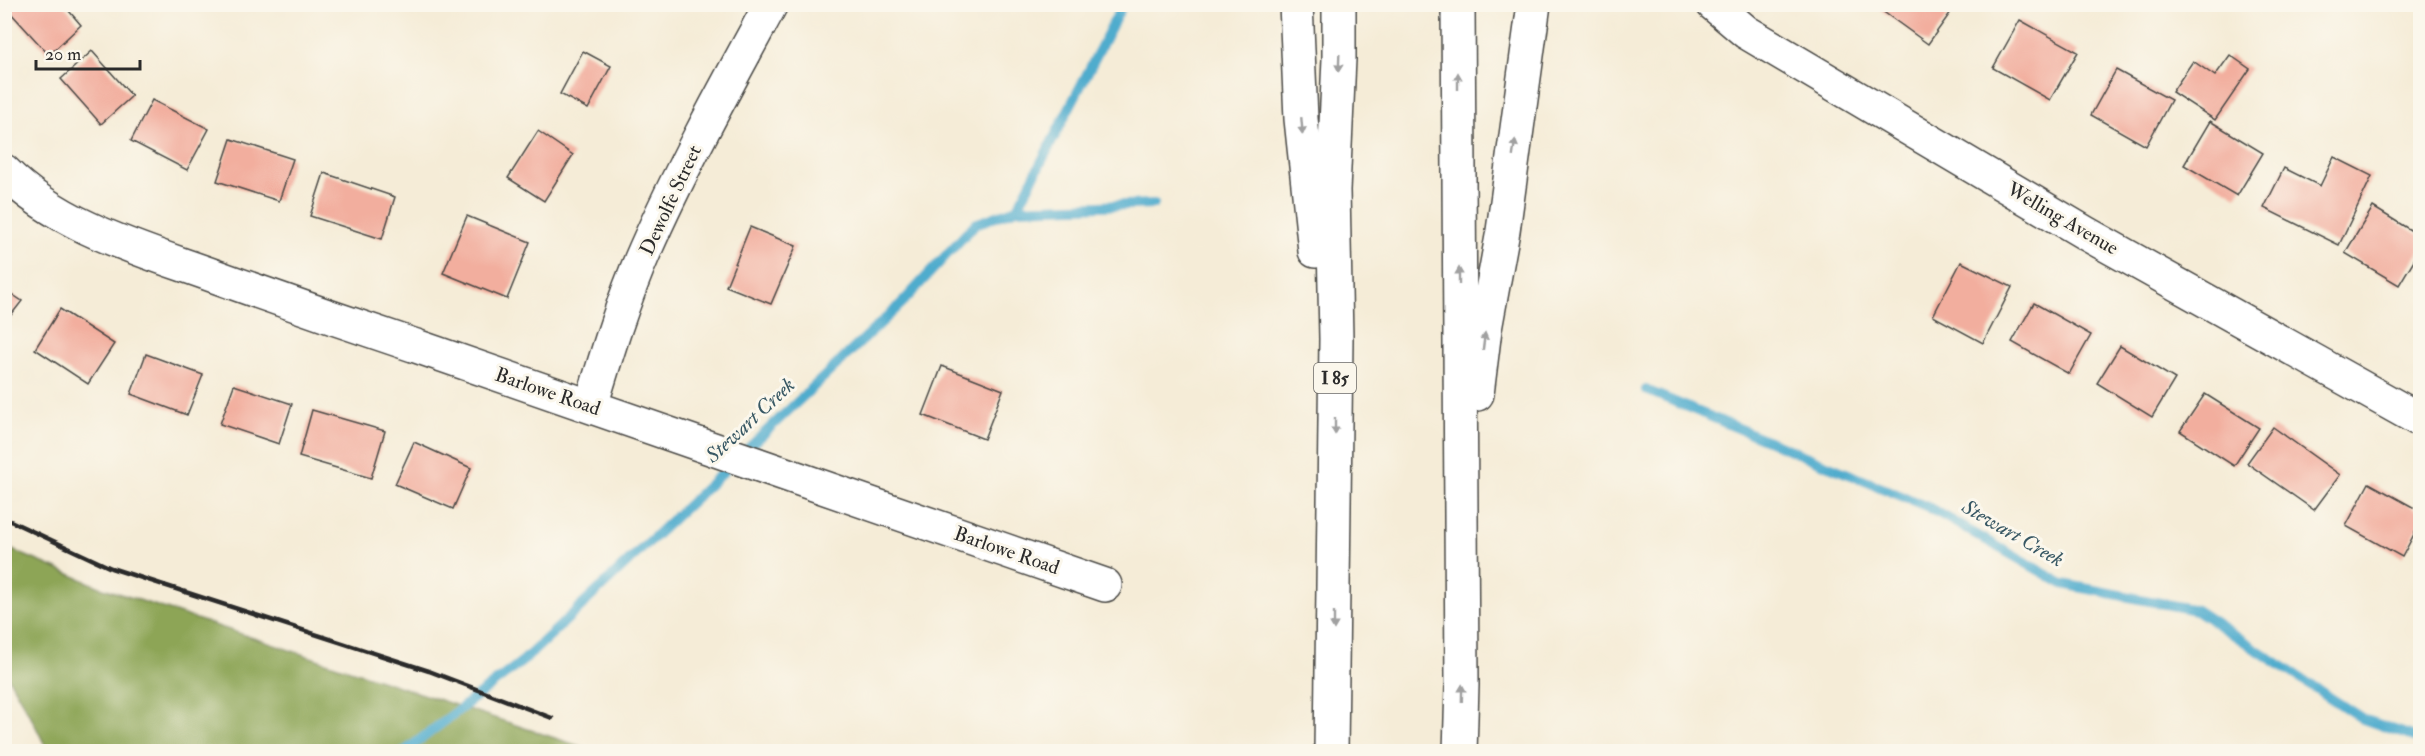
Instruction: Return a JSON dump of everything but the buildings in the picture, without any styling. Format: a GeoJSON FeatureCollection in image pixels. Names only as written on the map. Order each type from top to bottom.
{"type":"FeatureCollection","features":[{"type":"Feature","properties":{"kind":"main road","name":"Dewolfe Street"},"geometry":{"type":"LineString","coordinates":[[591,406],[613,332],[645,249],[710,116],[771,4]]}},
{"type":"Feature","properties":{"kind":"main road"},"geometry":{"type":"LineString","coordinates":[[1296,4],[1301,119],[1314,247],[1336,339]]}},
{"type":"Feature","properties":{"kind":"main road","name":"I 85"},"geometry":{"type":"LineString","coordinates":[[1331,752],[1336,339],[1333,190],[1339,4]]}},
{"type":"Feature","properties":{"kind":"main road"},"geometry":{"type":"LineString","coordinates":[[1458,4],[1460,752]]}},
{"type":"Feature","properties":{"kind":"main road"},"geometry":{"type":"LineString","coordinates":[[1461,524],[1485,329],[1503,231],[1534,4]]}},
{"type":"Feature","properties":{"kind":"main road","name":"Welling Avenue"},"geometry":{"type":"LineString","coordinates":[[1713,4],[1746,32],[2077,228],[2421,420]]}},
{"type":"Feature","properties":{"kind":"main road","name":"Barlowe Road"},"geometry":{"type":"LineString","coordinates":[[4,171],[16,183],[62,214],[131,246],[289,303],[709,446],[1105,585]]}},
{"type":"Feature","properties":{"kind":"green space"},"geometry":{"type":"Polygon","coordinates":[[[5,547],[100,587],[594,751],[48,751],[5,672],[5,547]]]}},
{"type":"Feature","properties":{"kind":"waterway"},"geometry":{"type":"LineString","coordinates":[[1017,209],[1123,4]]}},
{"type":"Feature","properties":{"kind":"waterway","name":"Stewart Creek"},"geometry":{"type":"LineString","coordinates":[[404,752],[524,660],[902,303],[975,224],[1017,209],[1154,204]]}},
{"type":"Feature","properties":{"kind":"waterway","name":"Stewart Creek"},"geometry":{"type":"LineString","coordinates":[[1646,390],[1928,507],[2063,584],[2196,610],[2363,719],[2420,739]]}},
{"type":"Feature","properties":{"kind":"railway"},"geometry":{"type":"LineString","coordinates":[[4,518],[111,568],[429,671],[552,718]]}}]}
